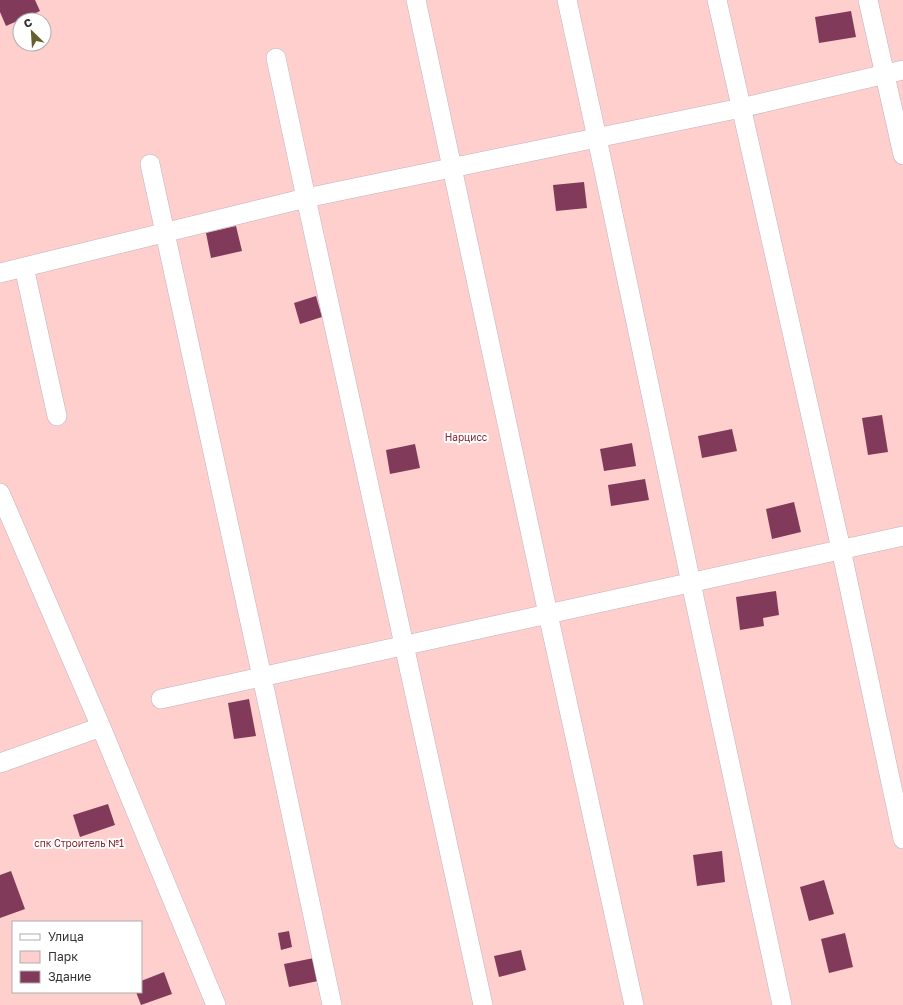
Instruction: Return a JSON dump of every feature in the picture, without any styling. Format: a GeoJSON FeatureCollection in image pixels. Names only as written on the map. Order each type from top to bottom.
{"type":"FeatureCollection","features":[{"type":"Feature","properties":{"kind":"lane"},"geometry":{"type":"LineString","coordinates":[[416,0],[634,1005]]}},
{"type":"Feature","properties":{"kind":"lane"},"geometry":{"type":"LineString","coordinates":[[567,0],[782,1005]]}},
{"type":"Feature","properties":{"kind":"lane"},"geometry":{"type":"LineString","coordinates":[[717,0],[841,549],[903,839]]}},
{"type":"Feature","properties":{"kind":"lane"},"geometry":{"type":"LineString","coordinates":[[868,0],[903,155]]}},
{"type":"Feature","properties":{"kind":"lane"},"geometry":{"type":"LineString","coordinates":[[276,58],[483,1005]]}},
{"type":"Feature","properties":{"kind":"lane"},"geometry":{"type":"LineString","coordinates":[[0,273],[306,198],[742,108],[903,70]]}},
{"type":"Feature","properties":{"kind":"lane"},"geometry":{"type":"LineString","coordinates":[[150,164],[332,1005]]}},
{"type":"Feature","properties":{"kind":"lane"},"geometry":{"type":"LineString","coordinates":[[24,267],[57,416]]}},
{"type":"Feature","properties":{"kind":"lane"},"geometry":{"type":"LineString","coordinates":[[0,493],[101,727],[216,1005]]}},
{"type":"Feature","properties":{"kind":"lane"},"geometry":{"type":"LineString","coordinates":[[161,699],[903,536]]}},
{"type":"Feature","properties":{"kind":"lane"},"geometry":{"type":"LineString","coordinates":[[0,763],[101,727]]}},
{"type":"Feature","properties":{"kind":"green space","name":"Нарцисс"},"geometry":{"type":"Polygon","coordinates":[[[0,0],[903,0],[903,1005],[0,1005],[0,0]]]}},
{"type":"Feature","properties":{"kind":"building"},"geometry":{"type":"Polygon","coordinates":[[[0,0],[35,0],[40,11],[12,12],[12,23],[6,26],[0,12],[0,0]]]}},
{"type":"Feature","properties":{"kind":"building"},"geometry":{"type":"Polygon","coordinates":[[[851,11],[856,37],[819,43],[815,17],[851,11]]]}},
{"type":"Feature","properties":{"kind":"building"},"geometry":{"type":"Polygon","coordinates":[[[584,182],[587,208],[556,211],[553,185],[584,182]]]}},
{"type":"Feature","properties":{"kind":"building"},"geometry":{"type":"Polygon","coordinates":[[[236,226],[242,251],[211,258],[206,233],[236,226]]]}},
{"type":"Feature","properties":{"kind":"building"},"geometry":{"type":"Polygon","coordinates":[[[316,296],[322,317],[300,324],[294,303],[316,296]]]}},
{"type":"Feature","properties":{"kind":"building"},"geometry":{"type":"Polygon","coordinates":[[[882,415],[888,452],[868,455],[862,418],[882,415]]]}},
{"type":"Feature","properties":{"kind":"building"},"geometry":{"type":"Polygon","coordinates":[[[732,429],[737,451],[702,458],[698,436],[732,429]]]}},
{"type":"Feature","properties":{"kind":"building"},"geometry":{"type":"Polygon","coordinates":[[[632,443],[636,466],[604,471],[600,449],[632,443]]]}},
{"type":"Feature","properties":{"kind":"building"},"geometry":{"type":"Polygon","coordinates":[[[415,444],[420,468],[390,474],[386,450],[415,444]]]}},
{"type":"Feature","properties":{"kind":"building"},"geometry":{"type":"Polygon","coordinates":[[[645,479],[649,500],[611,506],[608,485],[645,479]]]}},
{"type":"Feature","properties":{"kind":"building"},"geometry":{"type":"Polygon","coordinates":[[[794,502],[801,532],[772,539],[766,509],[794,502]]]}},
{"type":"Feature","properties":{"kind":"building"},"geometry":{"type":"Polygon","coordinates":[[[776,591],[779,615],[763,618],[764,626],[740,630],[736,597],[776,591]]]}},
{"type":"Feature","properties":{"kind":"building"},"geometry":{"type":"Polygon","coordinates":[[[249,699],[256,736],[234,739],[228,703],[249,699]]]}},
{"type":"Feature","properties":{"kind":"building"},"geometry":{"type":"Polygon","coordinates":[[[108,804],[115,825],[80,837],[73,815],[108,804]]]}},
{"type":"Feature","properties":{"kind":"building"},"geometry":{"type":"Polygon","coordinates":[[[722,851],[725,882],[697,886],[693,855],[722,851]]]}},
{"type":"Feature","properties":{"kind":"building"},"geometry":{"type":"Polygon","coordinates":[[[11,871],[25,909],[0,918],[0,875],[11,871]]]}},
{"type":"Feature","properties":{"kind":"building"},"geometry":{"type":"Polygon","coordinates":[[[824,880],[834,914],[809,921],[800,887],[824,880]]]}},
{"type":"Feature","properties":{"kind":"building"},"geometry":{"type":"Polygon","coordinates":[[[289,931],[292,947],[281,950],[278,933],[289,931]]]}},
{"type":"Feature","properties":{"kind":"building"},"geometry":{"type":"Polygon","coordinates":[[[845,933],[853,967],[829,973],[821,939],[845,933]]]}},
{"type":"Feature","properties":{"kind":"building"},"geometry":{"type":"Polygon","coordinates":[[[521,950],[526,970],[499,977],[494,956],[521,950]]]}},
{"type":"Feature","properties":{"kind":"building"},"geometry":{"type":"Polygon","coordinates":[[[314,958],[318,981],[289,987],[284,964],[314,958]]]}},
{"type":"Feature","properties":{"kind":"building"},"geometry":{"type":"Polygon","coordinates":[[[164,972],[172,994],[141,1005],[136,993],[142,993],[142,981],[164,972]]]}},
{"type":"Feature","properties":{"kind":"park label","name":"спк Строитель №1"},"geometry":{"type":"Point","coordinates":[79,843]}}]}
